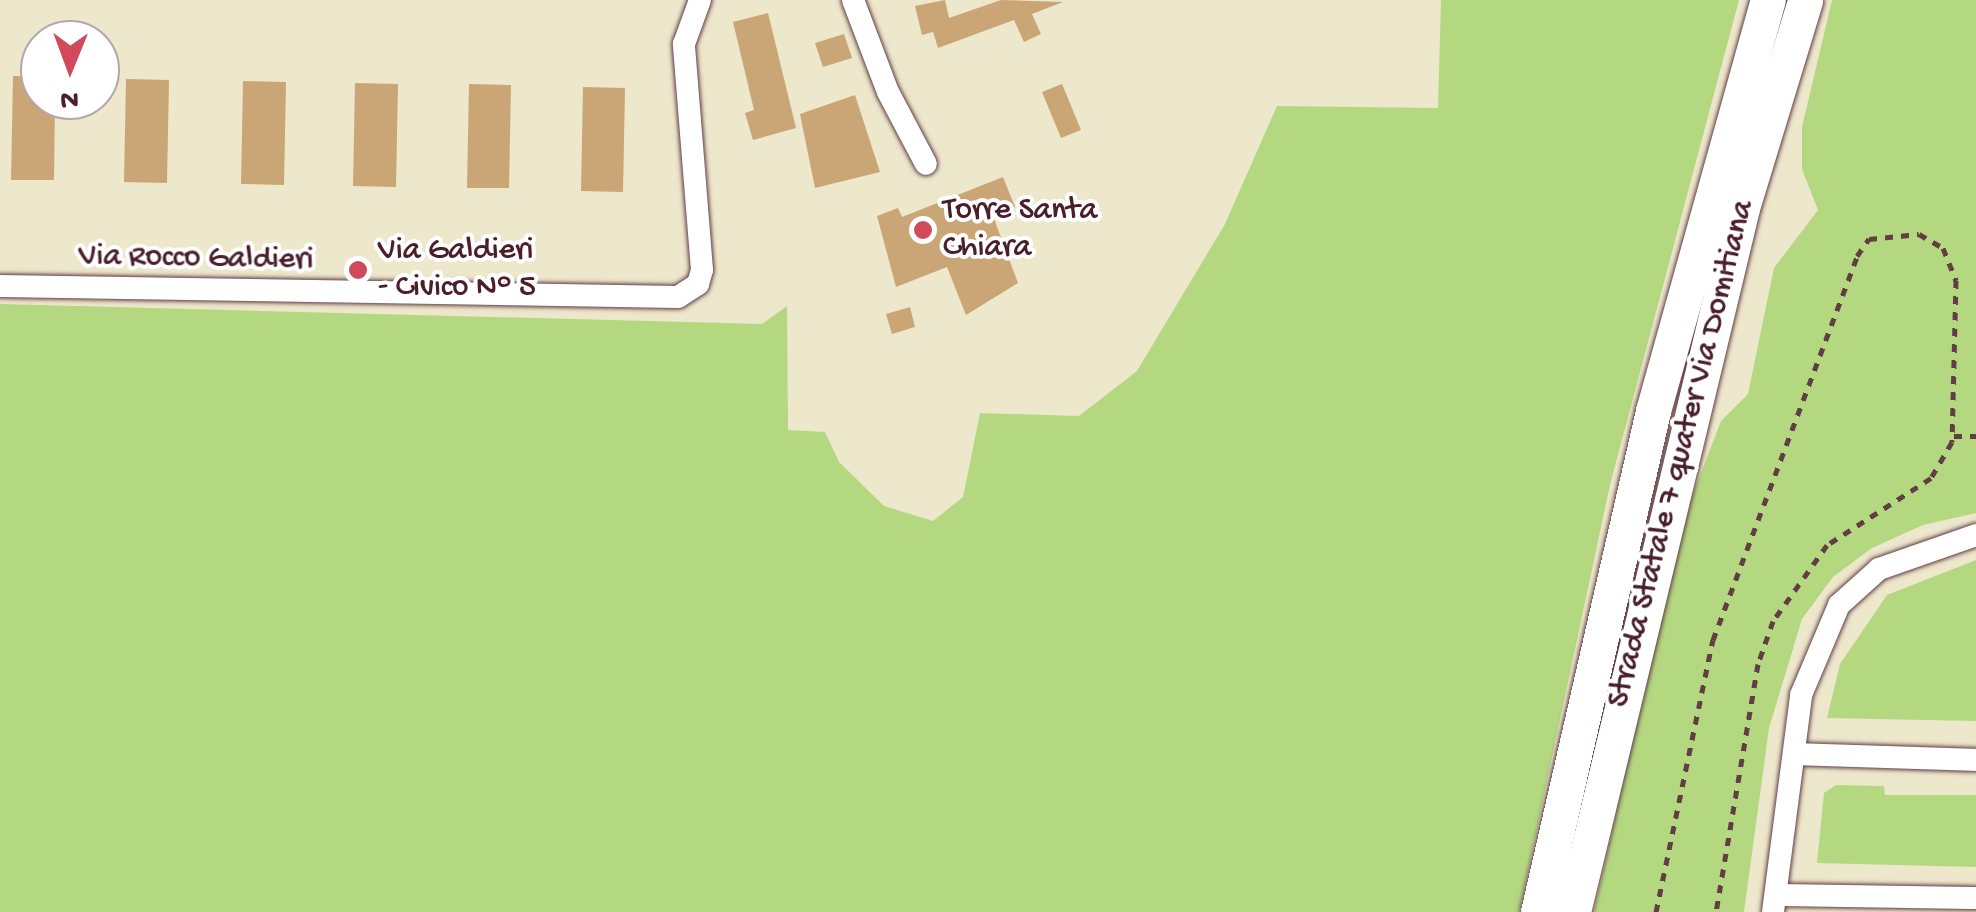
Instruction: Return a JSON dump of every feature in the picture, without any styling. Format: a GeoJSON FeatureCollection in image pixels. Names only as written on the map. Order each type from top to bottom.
{"type":"FeatureCollection","features":[{"type":"Feature","properties":{"kind":"highway","name":"Strada Statale 7 quater Via Domitiana"},"geometry":{"type":"LineString","coordinates":[[1538,912],[1653,412],[1768,0]]}},
{"type":"Feature","properties":{"kind":"highway","name":"Strada Statale 7 quater Via Domitiana"},"geometry":{"type":"LineString","coordinates":[[1573,912],[1742,208],[1805,0]]}},
{"type":"Feature","properties":{"kind":"street","name":"Via Rocco Galdieri"},"geometry":{"type":"LineString","coordinates":[[0,286],[678,297],[698,284],[702,270],[684,44],[700,0]]}},
{"type":"Feature","properties":{"kind":"street"},"geometry":{"type":"LineString","coordinates":[[853,0],[888,92],[926,164]]}},
{"type":"Feature","properties":{"kind":"street"},"geometry":{"type":"LineString","coordinates":[[1976,535],[1879,570],[1838,605],[1802,695],[1775,904],[1931,905],[1976,898]]}},
{"type":"Feature","properties":{"kind":"street"},"geometry":{"type":"LineString","coordinates":[[1796,754],[1976,760]]}},
{"type":"Feature","properties":{"kind":"path"},"geometry":{"type":"LineString","coordinates":[[1656,912],[1713,640],[1869,239],[1920,234],[1951,258],[1956,280],[1952,439],[1976,436]]}},
{"type":"Feature","properties":{"kind":"green space"},"geometry":{"type":"Polygon","coordinates":[[[1441,0],[1739,0],[1610,485],[1519,912],[0,912],[0,304],[762,324],[787,306],[788,430],[825,432],[839,462],[884,506],[933,521],[963,497],[980,413],[1079,416],[1137,371],[1225,224],[1277,106],[1438,108],[1441,0]]]}},
{"type":"Feature","properties":{"kind":"green space"},"geometry":{"type":"Polygon","coordinates":[[[1832,0],[1976,0],[1976,513],[1923,525],[1872,548],[1833,577],[1802,619],[1769,728],[1744,912],[1594,912],[1681,525],[1721,421],[1748,394],[1774,268],[1818,210],[1802,169],[1802,127],[1832,0]]]}},
{"type":"Feature","properties":{"kind":"green space"},"geometry":{"type":"Polygon","coordinates":[[[1976,560],[1976,721],[1827,718],[1840,664],[1887,595],[1976,560]]]}},
{"type":"Feature","properties":{"kind":"green space"},"geometry":{"type":"Polygon","coordinates":[[[1836,785],[1884,786],[1885,795],[1976,795],[1976,867],[1817,863],[1824,793],[1836,785]]]}},
{"type":"Feature","properties":{"kind":"building"},"geometry":{"type":"Polygon","coordinates":[[[945,0],[949,18],[1001,0],[1063,2],[1032,14],[1041,34],[1024,42],[1014,20],[938,48],[933,32],[922,35],[915,6],[945,0]]]}},
{"type":"Feature","properties":{"kind":"building"},"geometry":{"type":"Polygon","coordinates":[[[768,13],[796,128],[753,140],[745,113],[754,110],[733,22],[768,13]]]}},
{"type":"Feature","properties":{"kind":"building"},"geometry":{"type":"Polygon","coordinates":[[[844,34],[852,58],[823,67],[815,43],[844,34]]]}},
{"type":"Feature","properties":{"kind":"building"},"geometry":{"type":"Polygon","coordinates":[[[13,76],[20,76],[20,120],[55,120],[54,180],[11,180],[13,76]]]}},
{"type":"Feature","properties":{"kind":"building"},"geometry":{"type":"Polygon","coordinates":[[[126,79],[169,80],[167,183],[124,182],[126,79]]]}},
{"type":"Feature","properties":{"kind":"building"},"geometry":{"type":"Polygon","coordinates":[[[243,81],[286,82],[284,185],[241,184],[243,81]]]}},
{"type":"Feature","properties":{"kind":"building"},"geometry":{"type":"Polygon","coordinates":[[[355,83],[398,84],[396,187],[353,186],[355,83]]]}},
{"type":"Feature","properties":{"kind":"building"},"geometry":{"type":"Polygon","coordinates":[[[469,84],[511,85],[509,188],[467,188],[469,84]]]}},
{"type":"Feature","properties":{"kind":"building"},"geometry":{"type":"Polygon","coordinates":[[[1062,84],[1081,130],[1061,138],[1042,92],[1062,84]]]}},
{"type":"Feature","properties":{"kind":"building"},"geometry":{"type":"Polygon","coordinates":[[[583,87],[625,88],[623,192],[581,191],[583,87]]]}},
{"type":"Feature","properties":{"kind":"building"},"geometry":{"type":"Polygon","coordinates":[[[855,95],[880,172],[815,188],[800,114],[855,95]]]}},
{"type":"Feature","properties":{"kind":"building"},"geometry":{"type":"Polygon","coordinates":[[[1003,177],[1015,207],[993,216],[1018,283],[966,315],[947,267],[896,287],[877,216],[898,208],[902,217],[1003,177]]]}},
{"type":"Feature","properties":{"kind":"building"},"geometry":{"type":"Polygon","coordinates":[[[910,307],[915,327],[892,334],[886,314],[910,307]]]}},
{"type":"Feature","properties":{"kind":"place","name":"Torre Santa Chiara"},"geometry":{"type":"Point","coordinates":[923,230]}},
{"type":"Feature","properties":{"kind":"place","name":"Via Galdieri - Civico N° 5"},"geometry":{"type":"Point","coordinates":[358,270]}}]}
